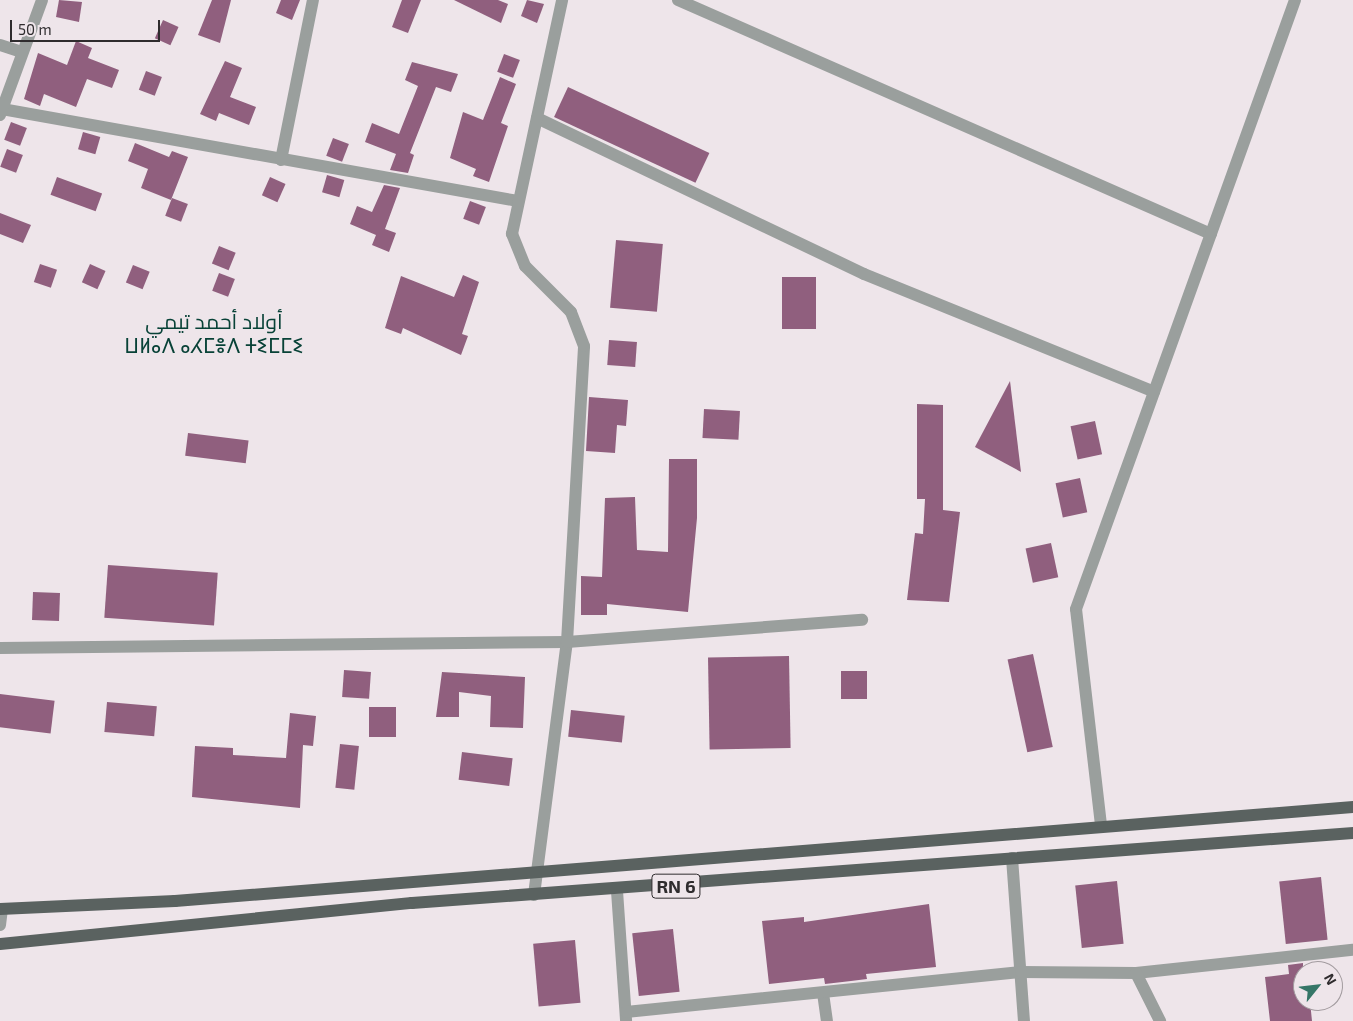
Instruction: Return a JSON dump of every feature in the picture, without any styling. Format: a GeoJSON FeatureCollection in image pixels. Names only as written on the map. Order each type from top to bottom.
{"type":"FeatureCollection","features":[{"type":"Feature","properties":{"kind":"main road","name":"RN 6"},"geometry":{"type":"LineString","coordinates":[[1,909],[175,901],[1101,825],[1353,807]]}},
{"type":"Feature","properties":{"kind":"main road","name":"RN 6"},"geometry":{"type":"LineString","coordinates":[[0,944],[534,895],[1353,833]]}},
{"type":"Feature","properties":{"kind":"street"},"geometry":{"type":"LineString","coordinates":[[42,0],[21,52],[1,112],[518,201]]}},
{"type":"Feature","properties":{"kind":"street"},"geometry":{"type":"LineString","coordinates":[[281,160],[313,0]]}},
{"type":"Feature","properties":{"kind":"street"},"geometry":{"type":"LineString","coordinates":[[534,895],[535,872],[567,642],[584,346],[570,312],[525,266],[514,247],[512,234],[562,0]]}},
{"type":"Feature","properties":{"kind":"street"},"geometry":{"type":"LineString","coordinates":[[678,0],[1210,234]]}},
{"type":"Feature","properties":{"kind":"street"},"geometry":{"type":"LineString","coordinates":[[1101,825],[1076,610],[1295,0]]}},
{"type":"Feature","properties":{"kind":"street"},"geometry":{"type":"LineString","coordinates":[[0,45],[21,52]]}},
{"type":"Feature","properties":{"kind":"street"},"geometry":{"type":"LineString","coordinates":[[538,118],[864,274],[1154,392]]}},
{"type":"Feature","properties":{"kind":"street"},"geometry":{"type":"LineString","coordinates":[[0,648],[567,642],[862,620]]}},
{"type":"Feature","properties":{"kind":"street"},"geometry":{"type":"LineString","coordinates":[[1012,858],[1024,1021]]}},
{"type":"Feature","properties":{"kind":"street"},"geometry":{"type":"LineString","coordinates":[[617,890],[626,1016],[1021,972],[1136,973],[1353,950]]}},
{"type":"Feature","properties":{"kind":"street"},"geometry":{"type":"LineString","coordinates":[[0,925],[1,909]]}},
{"type":"Feature","properties":{"kind":"street"},"geometry":{"type":"LineString","coordinates":[[1136,973],[1160,1021]]}},
{"type":"Feature","properties":{"kind":"street"},"geometry":{"type":"LineString","coordinates":[[823,993],[827,1021]]}},
{"type":"Feature","properties":{"kind":"building"},"geometry":{"type":"Polygon","coordinates":[[[59,0],[82,2],[79,22],[56,17],[59,0]]]}},
{"type":"Feature","properties":{"kind":"building"},"geometry":{"type":"Polygon","coordinates":[[[212,0],[231,0],[220,43],[198,35],[212,0]]]}},
{"type":"Feature","properties":{"kind":"building"},"geometry":{"type":"Polygon","coordinates":[[[281,0],[300,0],[292,20],[276,13],[281,0]]]}},
{"type":"Feature","properties":{"kind":"building"},"geometry":{"type":"Polygon","coordinates":[[[402,0],[421,0],[408,33],[392,27],[402,0]]]}},
{"type":"Feature","properties":{"kind":"building"},"geometry":{"type":"Polygon","coordinates":[[[454,0],[498,0],[508,4],[501,23],[454,0]]]}},
{"type":"Feature","properties":{"kind":"building"},"geometry":{"type":"Polygon","coordinates":[[[527,0],[544,4],[537,23],[521,16],[527,0]]]}},
{"type":"Feature","properties":{"kind":"building"},"geometry":{"type":"Polygon","coordinates":[[[163,20],[179,27],[170,45],[155,38],[163,20]]]}},
{"type":"Feature","properties":{"kind":"building"},"geometry":{"type":"Polygon","coordinates":[[[76,41],[92,48],[88,58],[119,70],[112,88],[87,79],[76,107],[44,94],[40,106],[24,99],[38,53],[67,65],[76,41]]]}},
{"type":"Feature","properties":{"kind":"building"},"geometry":{"type":"Polygon","coordinates":[[[504,54],[520,60],[513,78],[497,72],[504,54]]]}},
{"type":"Feature","properties":{"kind":"building"},"geometry":{"type":"Polygon","coordinates":[[[225,61],[242,68],[230,97],[256,107],[249,125],[219,113],[216,121],[200,114],[225,61]]]}},
{"type":"Feature","properties":{"kind":"building"},"geometry":{"type":"Polygon","coordinates":[[[412,62],[458,74],[451,92],[436,87],[410,153],[414,155],[408,173],[390,170],[396,154],[365,142],[372,123],[399,134],[418,86],[405,80],[412,62]]]}},
{"type":"Feature","properties":{"kind":"building"},"geometry":{"type":"Polygon","coordinates":[[[146,71],[162,77],[155,96],[139,90],[146,71]]]}},
{"type":"Feature","properties":{"kind":"building"},"geometry":{"type":"Polygon","coordinates":[[[500,77],[516,84],[501,123],[508,126],[489,182],[473,176],[476,169],[450,158],[463,112],[483,120],[500,77]]]}},
{"type":"Feature","properties":{"kind":"building"},"geometry":{"type":"Polygon","coordinates":[[[568,87],[709,153],[695,183],[554,117],[568,87]]]}},
{"type":"Feature","properties":{"kind":"building"},"geometry":{"type":"Polygon","coordinates":[[[11,122],[27,128],[20,146],[4,140],[11,122]]]}},
{"type":"Feature","properties":{"kind":"building"},"geometry":{"type":"Polygon","coordinates":[[[83,132],[100,137],[95,154],[78,149],[83,132]]]}},
{"type":"Feature","properties":{"kind":"building"},"geometry":{"type":"Polygon","coordinates":[[[333,138],[349,144],[342,162],[326,156],[333,138]]]}},
{"type":"Feature","properties":{"kind":"building"},"geometry":{"type":"Polygon","coordinates":[[[135,143],[169,157],[172,151],[188,157],[171,200],[141,188],[148,169],[128,161],[135,143]]]}},
{"type":"Feature","properties":{"kind":"building"},"geometry":{"type":"Polygon","coordinates":[[[7,149],[23,155],[16,173],[0,167],[7,149]]]}},
{"type":"Feature","properties":{"kind":"building"},"geometry":{"type":"Polygon","coordinates":[[[327,175],[344,180],[339,197],[322,192],[327,175]]]}},
{"type":"Feature","properties":{"kind":"building"},"geometry":{"type":"Polygon","coordinates":[[[57,177],[102,193],[96,211],[51,195],[57,177]]]}},
{"type":"Feature","properties":{"kind":"building"},"geometry":{"type":"Polygon","coordinates":[[[270,177],[286,184],[277,202],[262,195],[270,177]]]}},
{"type":"Feature","properties":{"kind":"building"},"geometry":{"type":"Polygon","coordinates":[[[384,185],[400,188],[385,229],[396,233],[389,252],[372,245],[376,235],[350,224],[357,206],[372,212],[384,185]]]}},
{"type":"Feature","properties":{"kind":"building"},"geometry":{"type":"Polygon","coordinates":[[[172,198],[188,204],[181,222],[165,216],[172,198]]]}},
{"type":"Feature","properties":{"kind":"building"},"geometry":{"type":"Polygon","coordinates":[[[470,201],[486,207],[479,225],[463,219],[470,201]]]}},
{"type":"Feature","properties":{"kind":"building"},"geometry":{"type":"Polygon","coordinates":[[[0,213],[31,225],[23,243],[0,234],[0,213]]]}},
{"type":"Feature","properties":{"kind":"building"},"geometry":{"type":"Polygon","coordinates":[[[616,240],[663,244],[657,312],[610,308],[616,240]]]}},
{"type":"Feature","properties":{"kind":"building"},"geometry":{"type":"Polygon","coordinates":[[[219,246],[236,253],[229,270],[212,264],[219,246]]]}},
{"type":"Feature","properties":{"kind":"building"},"geometry":{"type":"Polygon","coordinates":[[[40,264],[57,270],[51,288],[34,282],[40,264]]]}},
{"type":"Feature","properties":{"kind":"building"},"geometry":{"type":"Polygon","coordinates":[[[90,264],[106,271],[97,289],[82,282],[90,264]]]}},
{"type":"Feature","properties":{"kind":"building"},"geometry":{"type":"Polygon","coordinates":[[[133,265],[150,272],[143,289],[126,283],[133,265]]]}},
{"type":"Feature","properties":{"kind":"building"},"geometry":{"type":"Polygon","coordinates":[[[219,273],[235,279],[228,297],[212,291],[219,273]]]}},
{"type":"Feature","properties":{"kind":"building"},"geometry":{"type":"Polygon","coordinates":[[[463,275],[479,282],[462,334],[468,336],[461,355],[403,328],[401,334],[385,328],[401,276],[454,297],[463,275]]]}},
{"type":"Feature","properties":{"kind":"building"},"geometry":{"type":"Polygon","coordinates":[[[782,277],[816,277],[816,329],[782,329],[782,277]]]}},
{"type":"Feature","properties":{"kind":"building"},"geometry":{"type":"Polygon","coordinates":[[[609,340],[637,342],[635,367],[607,365],[609,340]]]}},
{"type":"Feature","properties":{"kind":"building"},"geometry":{"type":"Polygon","coordinates":[[[1010,381],[1021,472],[975,447],[1010,381]]]}},
{"type":"Feature","properties":{"kind":"building"},"geometry":{"type":"Polygon","coordinates":[[[589,397],[628,400],[626,426],[617,425],[615,453],[586,451],[589,397]]]}},
{"type":"Feature","properties":{"kind":"building"},"geometry":{"type":"Polygon","coordinates":[[[917,404],[943,405],[943,510],[960,512],[949,602],[907,600],[915,533],[923,534],[925,499],[917,499],[917,404]]]}},
{"type":"Feature","properties":{"kind":"building"},"geometry":{"type":"Polygon","coordinates":[[[704,409],[740,411],[738,440],[702,438],[704,409]]]}},
{"type":"Feature","properties":{"kind":"building"},"geometry":{"type":"Polygon","coordinates":[[[1095,421],[1102,454],[1078,459],[1071,426],[1095,421]]]}},
{"type":"Feature","properties":{"kind":"building"},"geometry":{"type":"Polygon","coordinates":[[[188,433],[249,440],[246,463],[185,456],[188,433]]]}},
{"type":"Feature","properties":{"kind":"building"},"geometry":{"type":"Polygon","coordinates":[[[669,459],[697,459],[697,518],[688,612],[607,604],[607,615],[581,615],[581,576],[602,577],[605,498],[635,497],[637,550],[668,552],[669,459]]]}},
{"type":"Feature","properties":{"kind":"building"},"geometry":{"type":"Polygon","coordinates":[[[1080,478],[1087,512],[1063,517],[1056,483],[1080,478]]]}},
{"type":"Feature","properties":{"kind":"building"},"geometry":{"type":"Polygon","coordinates":[[[1051,543],[1058,577],[1033,583],[1026,548],[1051,543]]]}},
{"type":"Feature","properties":{"kind":"building"},"geometry":{"type":"Polygon","coordinates":[[[108,565],[218,573],[214,626],[104,618],[108,565]]]}},
{"type":"Feature","properties":{"kind":"building"},"geometry":{"type":"Polygon","coordinates":[[[33,592],[60,593],[59,621],[32,620],[33,592]]]}},
{"type":"Feature","properties":{"kind":"building"},"geometry":{"type":"Polygon","coordinates":[[[1033,654],[1053,747],[1027,752],[1008,659],[1033,654]]]}},
{"type":"Feature","properties":{"kind":"building"},"geometry":{"type":"Polygon","coordinates":[[[789,656],[791,748],[710,749],[708,657],[789,656]]]}},
{"type":"Feature","properties":{"kind":"building"},"geometry":{"type":"Polygon","coordinates":[[[344,670],[371,672],[369,699],[342,697],[344,670]]]}},
{"type":"Feature","properties":{"kind":"building"},"geometry":{"type":"Polygon","coordinates":[[[841,671],[867,671],[867,699],[841,699],[841,671]]]}},
{"type":"Feature","properties":{"kind":"building"},"geometry":{"type":"Polygon","coordinates":[[[442,672],[525,677],[523,728],[490,727],[491,696],[459,692],[459,717],[436,717],[442,672]]]}},
{"type":"Feature","properties":{"kind":"building"},"geometry":{"type":"Polygon","coordinates":[[[0,694],[55,701],[51,733],[0,727],[0,694]]]}},
{"type":"Feature","properties":{"kind":"building"},"geometry":{"type":"Polygon","coordinates":[[[107,702],[157,706],[154,736],[104,732],[107,702]]]}},
{"type":"Feature","properties":{"kind":"building"},"geometry":{"type":"Polygon","coordinates":[[[369,707],[396,707],[396,737],[369,737],[369,707]]]}},
{"type":"Feature","properties":{"kind":"building"},"geometry":{"type":"Polygon","coordinates":[[[571,710],[625,716],[622,742],[568,737],[571,710]]]}},
{"type":"Feature","properties":{"kind":"building"},"geometry":{"type":"Polygon","coordinates":[[[290,713],[316,716],[313,746],[303,745],[300,808],[192,797],[195,746],[233,748],[233,755],[286,758],[290,713]]]}},
{"type":"Feature","properties":{"kind":"building"},"geometry":{"type":"Polygon","coordinates":[[[340,744],[359,746],[354,790],[335,788],[340,744]]]}},
{"type":"Feature","properties":{"kind":"building"},"geometry":{"type":"Polygon","coordinates":[[[462,752],[513,758],[509,786],[459,780],[462,752]]]}},
{"type":"Feature","properties":{"kind":"building"},"geometry":{"type":"Polygon","coordinates":[[[1321,877],[1328,940],[1286,944],[1279,881],[1321,877]]]}},
{"type":"Feature","properties":{"kind":"building"},"geometry":{"type":"Polygon","coordinates":[[[1117,881],[1124,944],[1082,948],[1075,885],[1117,881]]]}},
{"type":"Feature","properties":{"kind":"building"},"geometry":{"type":"Polygon","coordinates":[[[929,904],[936,967],[866,974],[867,979],[825,984],[824,978],[769,984],[762,921],[804,917],[804,922],[929,904]]]}},
{"type":"Feature","properties":{"kind":"building"},"geometry":{"type":"Polygon","coordinates":[[[673,929],[680,992],[639,996],[632,933],[673,929]]]}},
{"type":"Feature","properties":{"kind":"building"},"geometry":{"type":"Polygon","coordinates":[[[575,940],[580,1003],[539,1006],[533,944],[575,940]]]}},
{"type":"Feature","properties":{"kind":"building"},"geometry":{"type":"Polygon","coordinates":[[[1293,964],[1293,1011],[1311,1011],[1312,1021],[1270,1021],[1265,977],[1289,974],[1288,965],[1293,964]]]}},
{"type":"Feature","properties":{"kind":"district","name":"أولاد أحمد تيمي ⵡⵍⴰⴷ ⴰⵃⵎⴻⴷ ⵜⵉⵎⵎⵉ"},"geometry":{"type":"Point","coordinates":[214,333]}}]}
